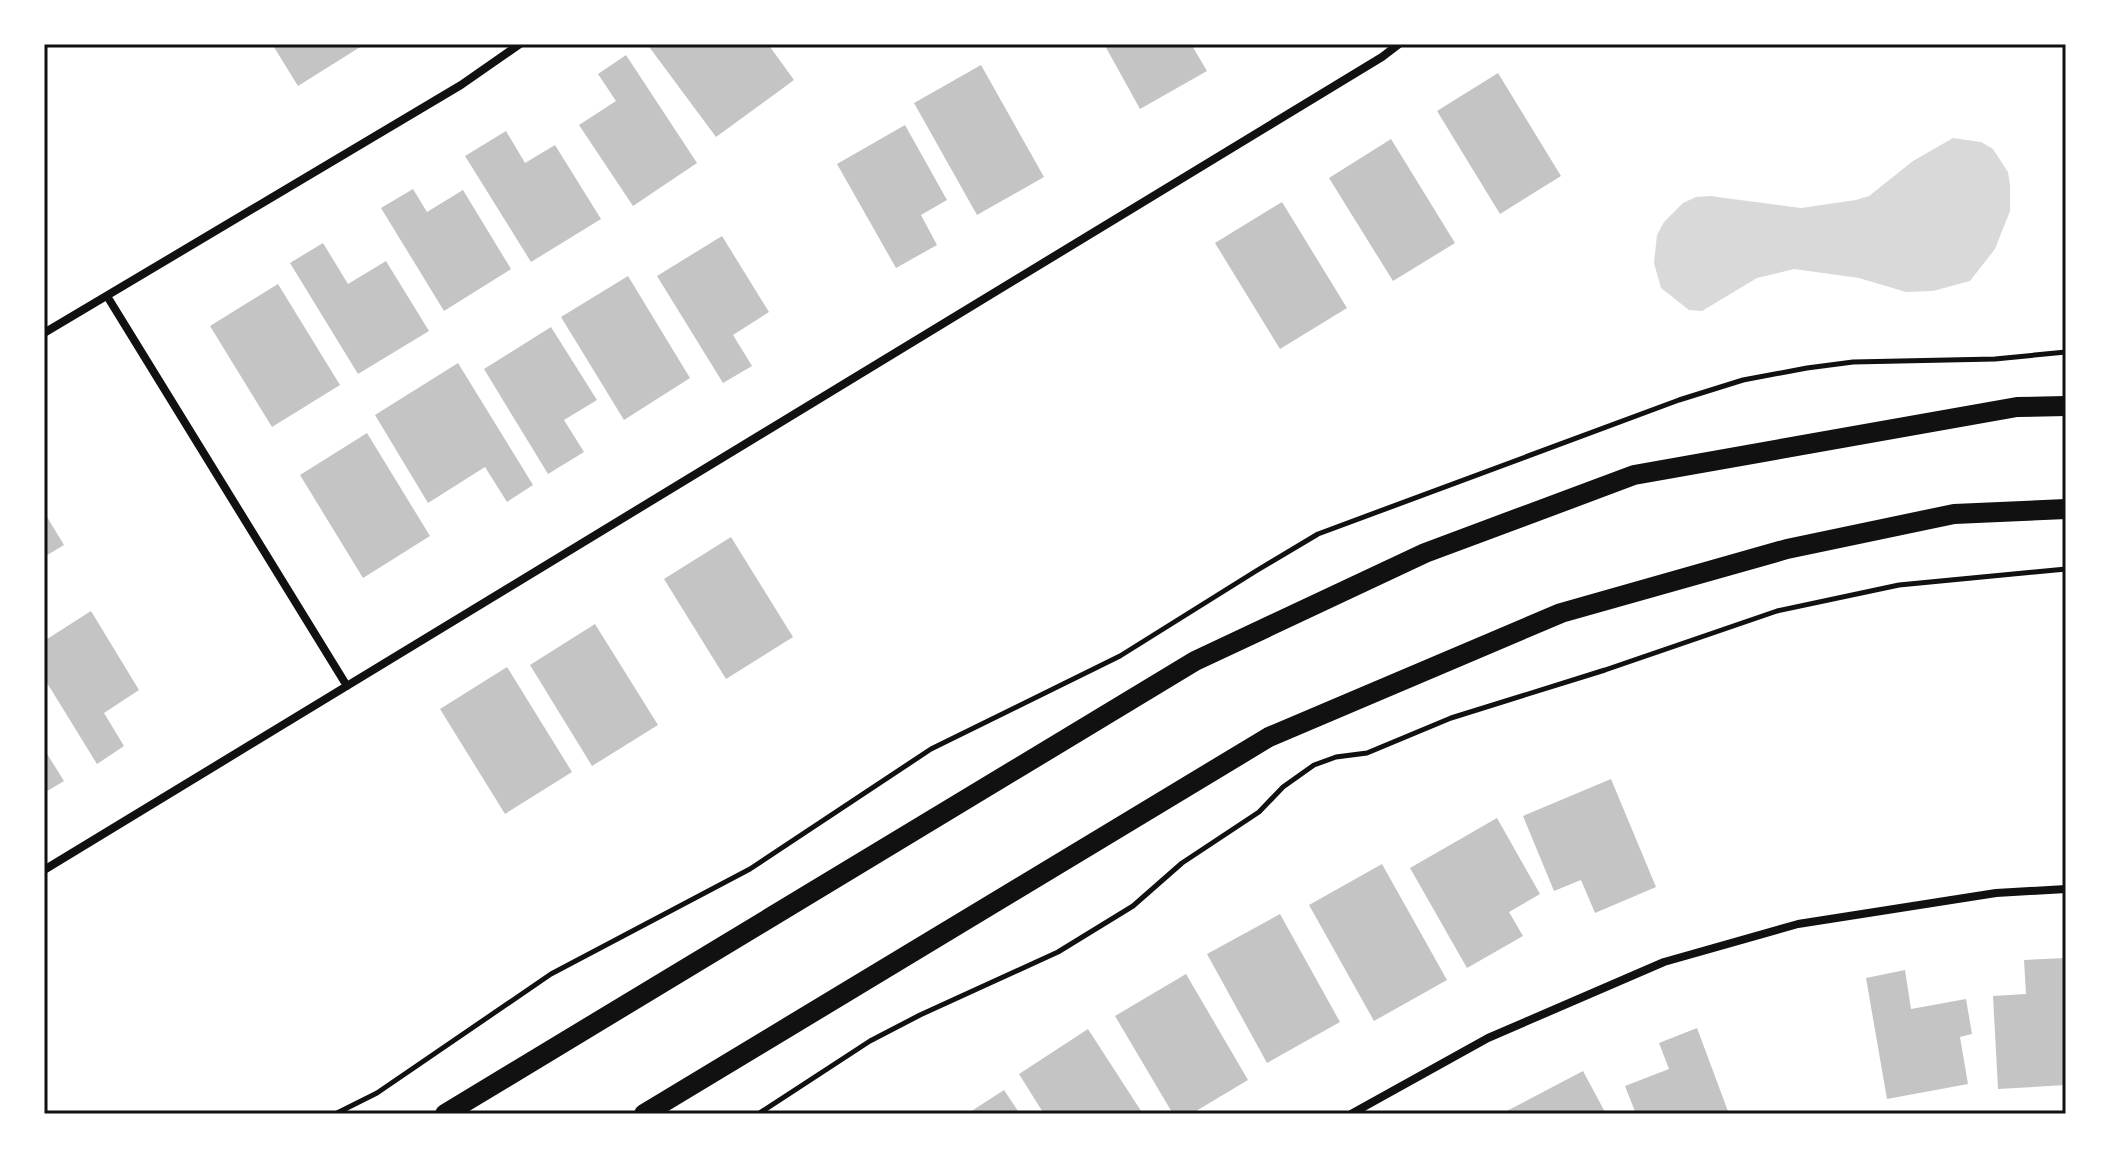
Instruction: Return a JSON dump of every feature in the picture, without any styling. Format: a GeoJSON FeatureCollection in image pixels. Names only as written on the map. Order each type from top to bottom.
{"type":"FeatureCollection","features":[{"type":"Feature","properties":{"kind":"main road"},"geometry":{"type":"LineString","coordinates":[[445,1114],[1195,661],[1425,553],[1634,475],[2017,407],[2066,406]]}},
{"type":"Feature","properties":{"kind":"main road"},"geometry":{"type":"LineString","coordinates":[[644,1114],[1269,737],[1561,613],[1787,549],[1939,517],[2066,509]]}},
{"type":"Feature","properties":{"kind":"street"},"geometry":{"type":"LineString","coordinates":[[44,333],[461,85],[520,44]]}},
{"type":"Feature","properties":{"kind":"street"},"geometry":{"type":"LineString","coordinates":[[44,870],[1399,44]]}},
{"type":"Feature","properties":{"kind":"street"},"geometry":{"type":"LineString","coordinates":[[107,296],[347,686]]}},
{"type":"Feature","properties":{"kind":"street"},"geometry":{"type":"LineString","coordinates":[[1351,1114],[1488,1038],[1664,962],[1798,924],[1996,893],[2066,889]]}},
{"type":"Feature","properties":{"kind":"path"},"geometry":{"type":"LineString","coordinates":[[758,1114],[870,1041],[1058,952],[1133,906],[1182,863],[1259,812],[1283,787],[1314,765],[1336,757],[1367,753],[1451,718],[1593,674],[1777,611],[1899,585],[2066,569]]}},
{"type":"Feature","properties":{"kind":"shaded area"},"geometry":{"type":"Polygon","coordinates":[[[1953,138],[1981,142],[1993,149],[2008,172],[2010,185],[2010,211],[1995,249],[1970,281],[1933,291],[1906,292],[1859,278],[1794,269],[1757,278],[1702,311],[1689,310],[1661,288],[1654,263],[1657,235],[1664,222],[1683,203],[1696,197],[1710,196],[1801,208],[1856,200],[1869,196],[1913,161],[1953,138]]]}},
{"type":"Feature","properties":{"kind":"building"},"geometry":{"type":"Polygon","coordinates":[[[272,44],[365,44],[298,86],[272,44]]]}},
{"type":"Feature","properties":{"kind":"building"},"geometry":{"type":"Polygon","coordinates":[[[647,44],[768,44],[794,80],[716,137],[647,44]]]}},
{"type":"Feature","properties":{"kind":"building"},"geometry":{"type":"Polygon","coordinates":[[[1104,44],[1191,44],[1207,71],[1140,109],[1104,44]]]}},
{"type":"Feature","properties":{"kind":"building"},"geometry":{"type":"Polygon","coordinates":[[[626,55],[697,163],[633,206],[579,125],[616,101],[598,74],[626,55]]]}},
{"type":"Feature","properties":{"kind":"building"},"geometry":{"type":"Polygon","coordinates":[[[981,65],[1044,177],[977,215],[914,103],[981,65]]]}},
{"type":"Feature","properties":{"kind":"building"},"geometry":{"type":"Polygon","coordinates":[[[1498,73],[1561,176],[1500,214],[1437,111],[1498,73]]]}},
{"type":"Feature","properties":{"kind":"building"},"geometry":{"type":"Polygon","coordinates":[[[905,125],[947,200],[921,215],[937,245],[896,268],[837,164],[905,125]]]}},
{"type":"Feature","properties":{"kind":"building"},"geometry":{"type":"Polygon","coordinates":[[[506,131],[525,163],[555,145],[601,219],[531,262],[465,156],[506,131]]]}},
{"type":"Feature","properties":{"kind":"building"},"geometry":{"type":"Polygon","coordinates":[[[1391,139],[1455,243],[1393,281],[1329,178],[1391,139]]]}},
{"type":"Feature","properties":{"kind":"building"},"geometry":{"type":"Polygon","coordinates":[[[413,189],[427,212],[463,190],[511,269],[444,311],[381,208],[413,189]]]}},
{"type":"Feature","properties":{"kind":"building"},"geometry":{"type":"Polygon","coordinates":[[[1282,202],[1347,308],[1280,349],[1215,243],[1282,202]]]}},
{"type":"Feature","properties":{"kind":"building"},"geometry":{"type":"Polygon","coordinates":[[[722,236],[769,312],[733,335],[752,366],[723,383],[657,276],[722,236]]]}},
{"type":"Feature","properties":{"kind":"building"},"geometry":{"type":"Polygon","coordinates":[[[323,243],[348,284],[386,261],[429,331],[358,374],[290,263],[323,243]]]}},
{"type":"Feature","properties":{"kind":"building"},"geometry":{"type":"Polygon","coordinates":[[[628,276],[690,378],[624,420],[561,317],[628,276]]]}},
{"type":"Feature","properties":{"kind":"building"},"geometry":{"type":"Polygon","coordinates":[[[278,284],[340,385],[272,427],[210,326],[278,284]]]}},
{"type":"Feature","properties":{"kind":"building"},"geometry":{"type":"Polygon","coordinates":[[[551,327],[597,400],[564,420],[584,452],[548,474],[484,369],[551,327]]]}},
{"type":"Feature","properties":{"kind":"building"},"geometry":{"type":"Polygon","coordinates":[[[458,363],[533,485],[507,502],[485,467],[428,503],[375,415],[458,363]]]}},
{"type":"Feature","properties":{"kind":"building"},"geometry":{"type":"Polygon","coordinates":[[[367,433],[430,536],[363,578],[300,475],[367,433]]]}},
{"type":"Feature","properties":{"kind":"building"},"geometry":{"type":"Polygon","coordinates":[[[44,512],[64,545],[44,557],[44,512]]]}},
{"type":"Feature","properties":{"kind":"building"},"geometry":{"type":"Polygon","coordinates":[[[731,537],[793,637],[726,679],[664,579],[731,537]]]}},
{"type":"Feature","properties":{"kind":"building"},"geometry":{"type":"Polygon","coordinates":[[[91,611],[139,690],[104,713],[124,746],[97,764],[44,678],[44,641],[91,611]]]}},
{"type":"Feature","properties":{"kind":"building"},"geometry":{"type":"Polygon","coordinates":[[[595,624],[658,725],[592,766],[530,665],[595,624]]]}},
{"type":"Feature","properties":{"kind":"building"},"geometry":{"type":"Polygon","coordinates":[[[507,667],[572,772],[505,814],[440,709],[507,667]]]}},
{"type":"Feature","properties":{"kind":"building"},"geometry":{"type":"Polygon","coordinates":[[[44,749],[64,781],[44,793],[44,749]]]}},
{"type":"Feature","properties":{"kind":"building"},"geometry":{"type":"Polygon","coordinates":[[[1611,779],[1656,887],[1595,913],[1581,880],[1554,891],[1523,816],[1611,779]]]}},
{"type":"Feature","properties":{"kind":"building"},"geometry":{"type":"Polygon","coordinates":[[[1497,818],[1540,894],[1509,912],[1523,936],[1467,968],[1410,868],[1497,818]]]}},
{"type":"Feature","properties":{"kind":"building"},"geometry":{"type":"Polygon","coordinates":[[[1382,864],[1447,980],[1374,1021],[1309,905],[1382,864]]]}},
{"type":"Feature","properties":{"kind":"building"},"geometry":{"type":"Polygon","coordinates":[[[1280,914],[1340,1022],[1267,1063],[1207,954],[1280,914]]]}},
{"type":"Feature","properties":{"kind":"building"},"geometry":{"type":"Polygon","coordinates":[[[2066,958],[2066,1085],[1998,1089],[1993,996],[2026,994],[2024,960],[2066,958]]]}},
{"type":"Feature","properties":{"kind":"building"},"geometry":{"type":"Polygon","coordinates":[[[1905,970],[1911,1009],[1966,999],[1972,1034],[1960,1037],[1968,1084],[1887,1099],[1866,978],[1905,970]]]}},
{"type":"Feature","properties":{"kind":"building"},"geometry":{"type":"Polygon","coordinates":[[[1186,974],[1248,1080],[1191,1114],[1173,1114],[1115,1016],[1186,974]]]}},
{"type":"Feature","properties":{"kind":"building"},"geometry":{"type":"Polygon","coordinates":[[[1697,1028],[1729,1114],[1636,1114],[1625,1086],[1669,1069],[1659,1043],[1697,1028]]]}},
{"type":"Feature","properties":{"kind":"building"},"geometry":{"type":"Polygon","coordinates":[[[1088,1029],[1143,1114],[1044,1114],[1019,1074],[1088,1029]]]}},
{"type":"Feature","properties":{"kind":"building"},"geometry":{"type":"Polygon","coordinates":[[[1583,1071],[1606,1114],[1501,1114],[1583,1071]]]}},
{"type":"Feature","properties":{"kind":"building"},"geometry":{"type":"Polygon","coordinates":[[[1004,1090],[1020,1114],[967,1114],[1004,1090]]]}}]}
